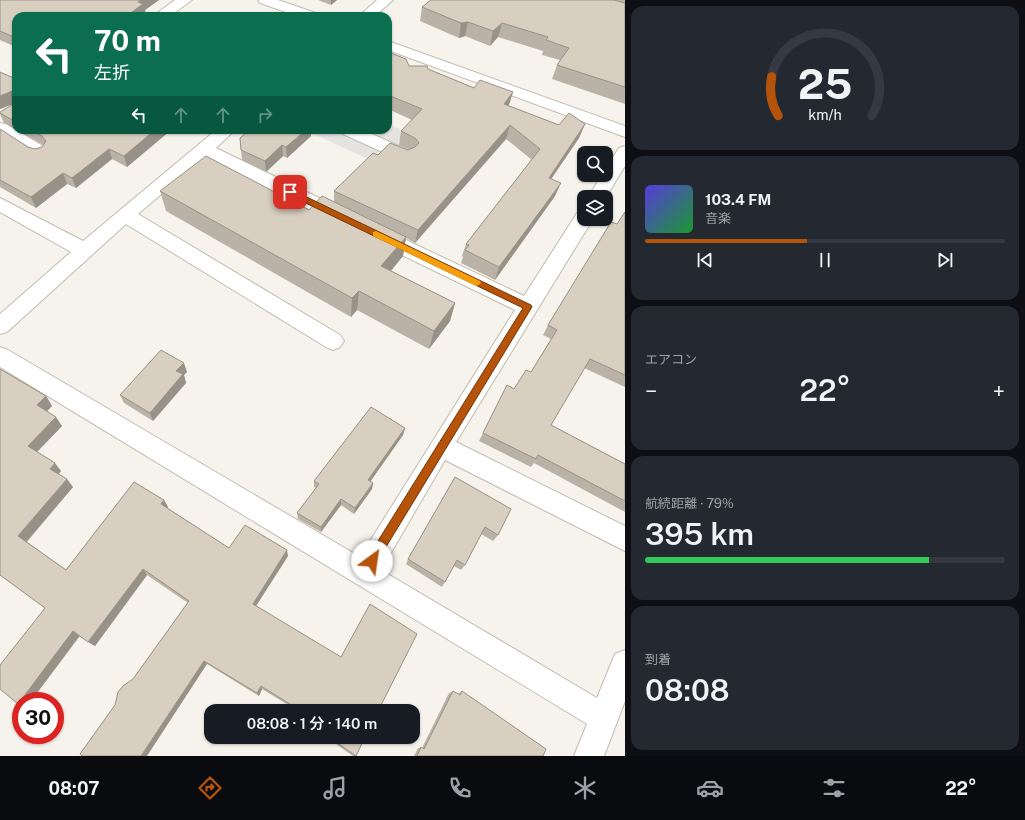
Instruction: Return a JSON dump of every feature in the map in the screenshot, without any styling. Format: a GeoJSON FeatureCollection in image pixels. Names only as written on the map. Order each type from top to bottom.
{"type":"FeatureCollection","features":[{"type":"Feature","properties":{"kind":"street"},"geometry":{"type":"LineString","coordinates":[[166,12],[185,0]]}},
{"type":"Feature","properties":{"kind":"street"},"geometry":{"type":"LineString","coordinates":[[265,0],[300,12]]}},
{"type":"Feature","properties":{"kind":"street"},"geometry":{"type":"LineString","coordinates":[[371,12],[386,0]]}},
{"type":"Feature","properties":{"kind":"street"},"geometry":{"type":"LineString","coordinates":[[392,46],[625,132]]}},
{"type":"Feature","properties":{"kind":"street"},"geometry":{"type":"LineString","coordinates":[[2,121],[12,129]]}},
{"type":"Feature","properties":{"kind":"street"},"geometry":{"type":"LineString","coordinates":[[18,134],[40,152]]}},
{"type":"Feature","properties":{"kind":"street"},"geometry":{"type":"LineString","coordinates":[[0,326],[84,250],[222,134]]}},
{"type":"Feature","properties":{"kind":"street"},"geometry":{"type":"LineString","coordinates":[[358,134],[406,156]]}},
{"type":"Feature","properties":{"kind":"street"},"geometry":{"type":"LineString","coordinates":[[204,149],[219,158],[528,307]]}},
{"type":"Feature","properties":{"kind":"street"},"geometry":{"type":"LineString","coordinates":[[601,190],[625,152]]}},
{"type":"Feature","properties":{"kind":"street"},"geometry":{"type":"LineString","coordinates":[[0,204],[84,250]]}},
{"type":"Feature","properties":{"kind":"street"},"geometry":{"type":"LineString","coordinates":[[125,215],[333,341]]}},
{"type":"Feature","properties":{"kind":"street"},"geometry":{"type":"LineString","coordinates":[[364,574],[441,446],[579,226]]}},
{"type":"Feature","properties":{"kind":"street"},"geometry":{"type":"LineString","coordinates":[[0,356],[604,718]]}},
{"type":"Feature","properties":{"kind":"street"},"geometry":{"type":"LineString","coordinates":[[441,446],[625,539]]}},
{"type":"Feature","properties":{"kind":"street"},"geometry":{"type":"LineString","coordinates":[[589,756],[625,664]]}},
{"type":"Feature","properties":{"kind":"shaded area"},"geometry":{"type":"Polygon","coordinates":[[[392,126],[408,133],[398,143],[425,155],[405,176],[314,134],[392,134],[392,126]]]}},
{"type":"Feature","properties":{"kind":"building"},"geometry":{"type":"Polygon","coordinates":[[[0,0],[141,0],[138,2],[143,4],[132,12],[12,12],[12,36],[0,31],[0,0]]]}},
{"type":"Feature","properties":{"kind":"building"},"geometry":{"type":"Polygon","coordinates":[[[431,0],[614,0],[625,3],[625,87],[557,65],[569,48],[546,40],[548,37],[502,23],[493,31],[468,22],[461,23],[422,7],[431,0]]]}},
{"type":"Feature","properties":{"kind":"building"},"geometry":{"type":"Polygon","coordinates":[[[392,54],[406,59],[409,66],[427,66],[428,69],[474,88],[480,80],[513,92],[504,104],[559,125],[569,113],[585,124],[549,178],[561,183],[499,267],[465,250],[469,245],[466,244],[540,149],[510,125],[418,230],[334,191],[373,153],[378,155],[390,143],[408,150],[415,147],[419,143],[415,138],[401,131],[422,109],[392,97],[392,54]]]}},
{"type":"Feature","properties":{"kind":"building"},"geometry":{"type":"Polygon","coordinates":[[[0,72],[12,77],[12,91],[0,96],[0,72]]]}},
{"type":"Feature","properties":{"kind":"building"},"geometry":{"type":"Polygon","coordinates":[[[12,105],[12,120],[0,113],[12,105]]]}},
{"type":"Feature","properties":{"kind":"building"},"geometry":{"type":"Polygon","coordinates":[[[0,129],[28,147],[35,149],[42,147],[46,141],[38,134],[150,134],[124,156],[109,149],[72,178],[63,173],[31,197],[0,180],[0,129]]]}},
{"type":"Feature","properties":{"kind":"building"},"geometry":{"type":"Polygon","coordinates":[[[244,134],[301,134],[286,147],[282,145],[265,161],[241,150],[240,138],[244,134]]]}},
{"type":"Feature","properties":{"kind":"building"},"geometry":{"type":"Polygon","coordinates":[[[206,156],[309,210],[322,196],[406,237],[381,266],[455,303],[434,331],[359,291],[352,298],[160,191],[206,156]]]}},
{"type":"Feature","properties":{"kind":"building"},"geometry":{"type":"Polygon","coordinates":[[[625,212],[625,375],[590,359],[551,425],[625,464],[625,501],[538,455],[536,459],[483,433],[507,385],[514,389],[526,370],[531,372],[557,330],[548,325],[609,226],[613,226],[613,223],[617,224],[625,212]]]}},
{"type":"Feature","properties":{"kind":"building"},"geometry":{"type":"Polygon","coordinates":[[[161,350],[184,363],[176,371],[183,374],[150,413],[120,395],[161,350]]]}},
{"type":"Feature","properties":{"kind":"building"},"geometry":{"type":"Polygon","coordinates":[[[0,369],[46,396],[37,405],[56,417],[28,446],[55,463],[50,469],[67,479],[18,536],[66,570],[134,482],[164,500],[161,504],[229,548],[245,525],[287,550],[253,604],[341,657],[370,604],[417,634],[382,704],[290,704],[261,686],[257,693],[204,661],[141,756],[82,756],[80,754],[115,705],[118,692],[123,686],[133,679],[189,601],[143,569],[88,642],[73,631],[27,692],[12,692],[12,699],[0,689],[0,665],[45,608],[0,575],[0,369]]]}},
{"type":"Feature","properties":{"kind":"building"},"geometry":{"type":"Polygon","coordinates":[[[371,407],[405,428],[368,480],[373,483],[355,508],[341,499],[321,527],[297,513],[319,484],[314,481],[371,407]]]}},
{"type":"Feature","properties":{"kind":"building"},"geometry":{"type":"Polygon","coordinates":[[[455,477],[511,509],[498,535],[485,527],[465,565],[457,560],[445,582],[408,559],[455,477]]]}},
{"type":"Feature","properties":{"kind":"building"},"geometry":{"type":"Polygon","coordinates":[[[453,691],[460,695],[462,691],[546,749],[543,756],[417,756],[421,747],[424,749],[453,691]]]}},
{"type":"Feature","properties":{"kind":"building"},"geometry":{"type":"Polygon","coordinates":[[[339,744],[362,744],[356,756],[339,744]]]}},
{"type":"Feature","properties":{"kind":"slow traffic"},"geometry":{"type":"LineString","coordinates":[[376,234],[477,283]]}},
{"type":"Feature","properties":{"kind":"route"},"geometry":{"type":"LineString","coordinates":[[290,192],[528,307],[441,446],[372,561]]}}]}
